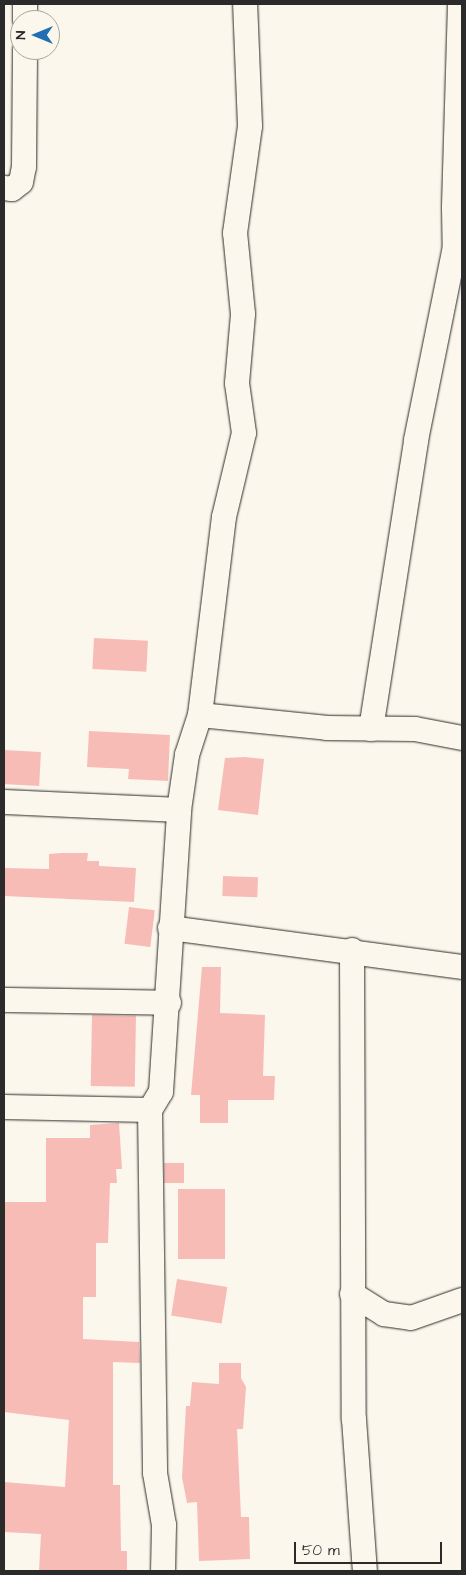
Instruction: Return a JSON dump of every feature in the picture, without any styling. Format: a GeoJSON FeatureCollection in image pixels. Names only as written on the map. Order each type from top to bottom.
{"type":"FeatureCollection","features":[{"type":"Feature","properties":{"kind":"street"},"geometry":{"type":"LineString","coordinates":[[163,1571],[164,1525],[155,1473],[150,1110],[161,1092],[179,810],[187,755],[200,715],[224,517],[244,434],[238,383],[243,314],[235,233],[250,134],[245,4]]}},
{"type":"Feature","properties":{"kind":"street"},"geometry":{"type":"LineString","coordinates":[[371,729],[416,440],[459,252],[460,4]]}},
{"type":"Feature","properties":{"kind":"street"},"geometry":{"type":"LineString","coordinates":[[4,188],[12,189],[21,182],[24,167],[25,60]]}},
{"type":"Feature","properties":{"kind":"street"},"geometry":{"type":"LineString","coordinates":[[200,715],[371,729],[415,729],[462,738]]}},
{"type":"Feature","properties":{"kind":"street"},"geometry":{"type":"LineString","coordinates":[[4,802],[179,810]]}},
{"type":"Feature","properties":{"kind":"street"},"geometry":{"type":"LineString","coordinates":[[170,928],[352,950],[462,968]]}},
{"type":"Feature","properties":{"kind":"street"},"geometry":{"type":"LineString","coordinates":[[352,950],[354,1420],[366,1571]]}},
{"type":"Feature","properties":{"kind":"street"},"geometry":{"type":"LineString","coordinates":[[4,1000],[168,1003]]}},
{"type":"Feature","properties":{"kind":"street"},"geometry":{"type":"LineString","coordinates":[[4,1107],[150,1110]]}},
{"type":"Feature","properties":{"kind":"street"},"geometry":{"type":"LineString","coordinates":[[352,1294],[384,1314],[411,1318],[462,1300]]}},
{"type":"Feature","properties":{"kind":"building"},"geometry":{"type":"Polygon","coordinates":[[[94,638],[148,641],[146,672],[92,669],[94,638]]]}},
{"type":"Feature","properties":{"kind":"building"},"geometry":{"type":"Polygon","coordinates":[[[89,731],[170,735],[168,781],[128,779],[129,769],[87,767],[89,731]]]}},
{"type":"Feature","properties":{"kind":"building"},"geometry":{"type":"Polygon","coordinates":[[[4,750],[41,752],[39,786],[4,784],[4,750]]]}},
{"type":"Feature","properties":{"kind":"building"},"geometry":{"type":"Polygon","coordinates":[[[245,757],[264,759],[258,815],[218,810],[225,758],[245,757]]]}},
{"type":"Feature","properties":{"kind":"building"},"geometry":{"type":"Polygon","coordinates":[[[88,853],[87,861],[99,861],[99,866],[136,868],[134,902],[4,896],[4,868],[49,869],[49,854],[88,853]]]}},
{"type":"Feature","properties":{"kind":"building"},"geometry":{"type":"Polygon","coordinates":[[[223,876],[258,877],[257,897],[222,896],[223,876]]]}},
{"type":"Feature","properties":{"kind":"building"},"geometry":{"type":"Polygon","coordinates":[[[129,907],[155,910],[150,947],[124,944],[129,907]]]}},
{"type":"Feature","properties":{"kind":"building"},"geometry":{"type":"Polygon","coordinates":[[[202,967],[221,967],[220,1013],[265,1015],[263,1076],[275,1076],[274,1100],[228,1100],[228,1123],[200,1123],[200,1095],[191,1095],[202,967]]]}},
{"type":"Feature","properties":{"kind":"building"},"geometry":{"type":"Polygon","coordinates":[[[92,1015],[136,1016],[135,1087],[91,1086],[92,1015]]]}},
{"type":"Feature","properties":{"kind":"building"},"geometry":{"type":"Polygon","coordinates":[[[119,1123],[122,1169],[116,1169],[117,1183],[110,1183],[108,1243],[96,1243],[96,1297],[83,1297],[83,1339],[139,1342],[140,1363],[113,1362],[113,1485],[120,1485],[121,1551],[127,1551],[127,1571],[39,1571],[41,1534],[4,1532],[4,1482],[65,1487],[69,1420],[4,1412],[4,1202],[46,1202],[46,1138],[90,1138],[90,1125],[119,1123]]]}},
{"type":"Feature","properties":{"kind":"building"},"geometry":{"type":"Polygon","coordinates":[[[164,1163],[184,1163],[184,1183],[164,1183],[164,1163]]]}},
{"type":"Feature","properties":{"kind":"building"},"geometry":{"type":"Polygon","coordinates":[[[178,1189],[225,1189],[225,1259],[178,1259],[178,1189]]]}},
{"type":"Feature","properties":{"kind":"building"},"geometry":{"type":"Polygon","coordinates":[[[177,1279],[227,1287],[222,1324],[171,1316],[177,1279]]]}},
{"type":"Feature","properties":{"kind":"building"},"geometry":{"type":"Polygon","coordinates":[[[219,1363],[241,1363],[241,1378],[246,1387],[243,1429],[237,1429],[241,1517],[249,1517],[250,1559],[199,1561],[197,1502],[187,1503],[182,1477],[186,1406],[190,1406],[192,1382],[219,1384],[219,1363]]]}}]}
